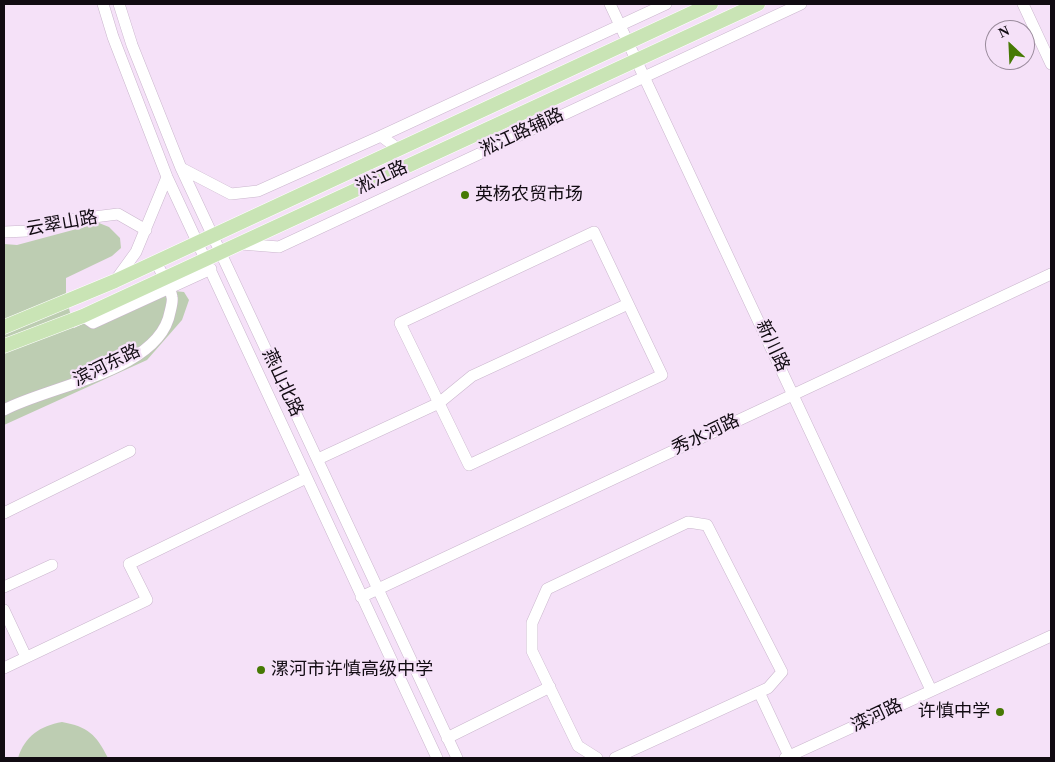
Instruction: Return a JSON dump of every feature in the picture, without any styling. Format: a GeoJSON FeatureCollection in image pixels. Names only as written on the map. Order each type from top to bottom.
{"type":"FeatureCollection","features":[{"type":"Feature","properties":{"kind":"main road","name":"淞江路"},"geometry":{"type":"LineString","coordinates":[[4,327],[115,281],[397,148],[711,4]]}},
{"type":"Feature","properties":{"kind":"main road","name":"淞江路"},"geometry":{"type":"LineString","coordinates":[[4,346],[166,284],[209,264],[221,253],[758,4]]}},
{"type":"Feature","properties":{"kind":"street","name":"燕山北路"},"geometry":{"type":"LineString","coordinates":[[103,4],[113,37],[167,177],[437,758]]}},
{"type":"Feature","properties":{"kind":"street","name":"燕山北路"},"geometry":{"type":"LineString","coordinates":[[119,4],[132,45],[182,168],[457,758]]}},
{"type":"Feature","properties":{"kind":"street","name":"新川路"},"geometry":{"type":"LineString","coordinates":[[610,4],[932,690]]}},
{"type":"Feature","properties":{"kind":"street"},"geometry":{"type":"LineString","coordinates":[[182,168],[231,194],[258,192],[666,4]]}},
{"type":"Feature","properties":{"kind":"street","name":"淞江路辅路"},"geometry":{"type":"LineString","coordinates":[[241,244],[279,247],[801,4]]}},
{"type":"Feature","properties":{"kind":"street"},"geometry":{"type":"LineString","coordinates":[[1023,4],[1051,64]]}},
{"type":"Feature","properties":{"kind":"street"},"geometry":{"type":"LineString","coordinates":[[381,136],[397,148]]}},
{"type":"Feature","properties":{"kind":"street"},"geometry":{"type":"LineString","coordinates":[[115,281],[136,252],[167,177]]}},
{"type":"Feature","properties":{"kind":"street","name":"云翠山路"},"geometry":{"type":"LineString","coordinates":[[4,232],[27,232],[70,220],[118,214],[146,230]]}},
{"type":"Feature","properties":{"kind":"street"},"geometry":{"type":"LineString","coordinates":[[594,232],[662,375],[469,465],[439,403],[400,323],[594,232]]}},
{"type":"Feature","properties":{"kind":"street","name":"滨河东路"},"geometry":{"type":"LineString","coordinates":[[4,410],[92,377],[132,358],[158,338],[168,322],[172,298],[156,262]]}},
{"type":"Feature","properties":{"kind":"street","name":"秀水河路"},"geometry":{"type":"LineString","coordinates":[[361,597],[1051,274]]}},
{"type":"Feature","properties":{"kind":"street"},"geometry":{"type":"LineString","coordinates":[[318,459],[439,403],[472,376],[628,304]]}},
{"type":"Feature","properties":{"kind":"street"},"geometry":{"type":"LineString","coordinates":[[4,513],[130,451]]}},
{"type":"Feature","properties":{"kind":"street"},"geometry":{"type":"LineString","coordinates":[[4,668],[147,600],[129,564],[306,478]]}},
{"type":"Feature","properties":{"kind":"street"},"geometry":{"type":"LineString","coordinates":[[597,758],[578,746],[532,651],[532,623],[547,589],[688,522],[707,525],[782,672],[768,688],[615,758]]}},
{"type":"Feature","properties":{"kind":"street"},"geometry":{"type":"LineString","coordinates":[[4,587],[52,565]]}},
{"type":"Feature","properties":{"kind":"street"},"geometry":{"type":"LineString","coordinates":[[4,610],[26,657]]}},
{"type":"Feature","properties":{"kind":"street","name":"滦河路"},"geometry":{"type":"LineString","coordinates":[[787,757],[1051,636]]}},
{"type":"Feature","properties":{"kind":"street"},"geometry":{"type":"LineString","coordinates":[[447,738],[550,687]]}},
{"type":"Feature","properties":{"kind":"street"},"geometry":{"type":"LineString","coordinates":[[758,692],[787,757]]}},
{"type":"Feature","properties":{"kind":"green space"},"geometry":{"type":"Polygon","coordinates":[[[99,223],[109,227],[120,238],[121,248],[112,256],[66,278],[66,297],[74,328],[155,289],[184,292],[189,300],[182,320],[147,360],[4,425],[4,244],[17,245],[99,223]]]}},
{"type":"Feature","properties":{"kind":"green space"},"geometry":{"type":"Polygon","coordinates":[[[62,722],[85,729],[95,737],[108,758],[18,758],[21,750],[34,733],[47,726],[62,722]]]}},
{"type":"Feature","properties":{"kind":"place","name":"英杨农贸市场"},"geometry":{"type":"Point","coordinates":[465,195]}},
{"type":"Feature","properties":{"kind":"place","name":"漯河市许慎高级中学"},"geometry":{"type":"Point","coordinates":[261,670]}},
{"type":"Feature","properties":{"kind":"place","name":"许慎中学"},"geometry":{"type":"Point","coordinates":[1000,712]}}]}
